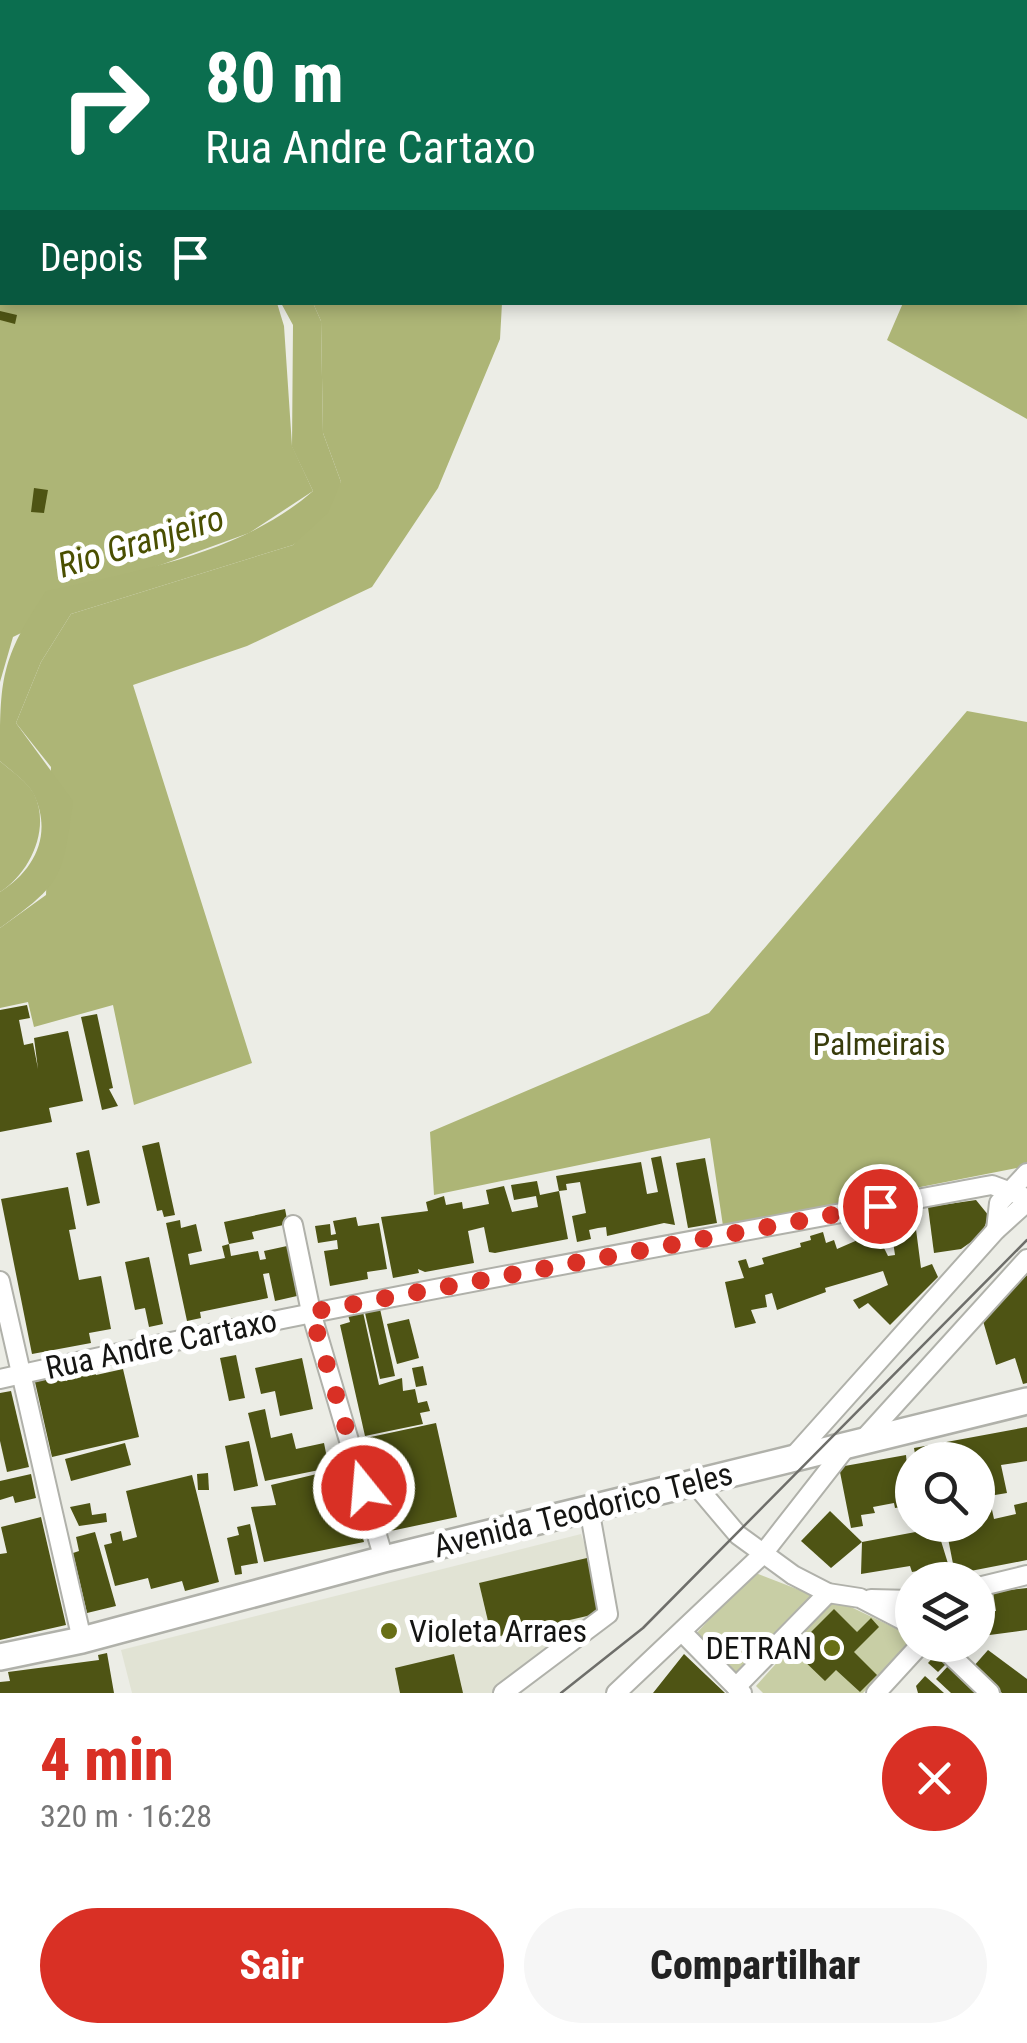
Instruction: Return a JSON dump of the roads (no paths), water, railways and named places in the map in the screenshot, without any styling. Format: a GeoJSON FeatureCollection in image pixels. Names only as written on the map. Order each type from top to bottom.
{"type":"FeatureCollection","features":[{"type":"Feature","properties":{"kind":"main road","name":"Avenida Teodorico Teles"},"geometry":{"type":"LineString","coordinates":[[0,1657],[82,1640],[384,1558],[1027,1401]]}},
{"type":"Feature","properties":{"kind":"street"},"geometry":{"type":"LineString","coordinates":[[996,1230],[999,1203],[1027,1173]]}},
{"type":"Feature","properties":{"kind":"street","name":"Rua Andre Cartaxo"},"geometry":{"type":"LineString","coordinates":[[0,1379],[311,1312],[724,1232],[992,1186],[1027,1200]]}},
{"type":"Feature","properties":{"kind":"street"},"geometry":{"type":"LineString","coordinates":[[791,1460],[1027,1200]]}},
{"type":"Feature","properties":{"kind":"street"},"geometry":{"type":"LineString","coordinates":[[293,1225],[311,1312],[384,1558]]}},
{"type":"Feature","properties":{"kind":"street"},"geometry":{"type":"LineString","coordinates":[[616,1693],[762,1555],[854,1444],[1027,1259]]}},
{"type":"Feature","properties":{"kind":"street"},"geometry":{"type":"LineString","coordinates":[[0,1282],[82,1640]]}},
{"type":"Feature","properties":{"kind":"street"},"geometry":{"type":"LineString","coordinates":[[694,1482],[714,1511],[762,1555],[828,1593],[895,1599]]}},
{"type":"Feature","properties":{"kind":"street"},"geometry":{"type":"LineString","coordinates":[[504,1693],[608,1614],[589,1508]]}},
{"type":"Feature","properties":{"kind":"street"},"geometry":{"type":"LineString","coordinates":[[995,1582],[1027,1574]]}},
{"type":"Feature","properties":{"kind":"street"},"geometry":{"type":"LineString","coordinates":[[682,1632],[740,1690],[828,1593]]}},
{"type":"Feature","properties":{"kind":"street"},"geometry":{"type":"LineString","coordinates":[[860,1598],[895,1616]]}},
{"type":"Feature","properties":{"kind":"street"},"geometry":{"type":"LineString","coordinates":[[876,1693],[904,1662]]}},
{"type":"Feature","properties":{"kind":"street"},"geometry":{"type":"LineString","coordinates":[[958,1662],[990,1693]]}},
{"type":"Feature","properties":{"kind":"tram line"},"geometry":{"type":"LineString","coordinates":[[561,1693],[643,1628],[1027,1240]]}},
{"type":"Feature","properties":{"kind":"place","name":"Violeta Arraes"},"geometry":{"type":"Point","coordinates":[389,1631]}},
{"type":"Feature","properties":{"kind":"place","name":"DETRAN"},"geometry":{"type":"Point","coordinates":[832,1648]}},
{"type":"Feature","properties":{"kind":"water label","name":"Rio Granjeiro"},"geometry":{"type":"Point","coordinates":[141,542]}},
{"type":"Feature","properties":{"kind":"park label","name":"Palmeirais"},"geometry":{"type":"Point","coordinates":[879,1044]}}]}
